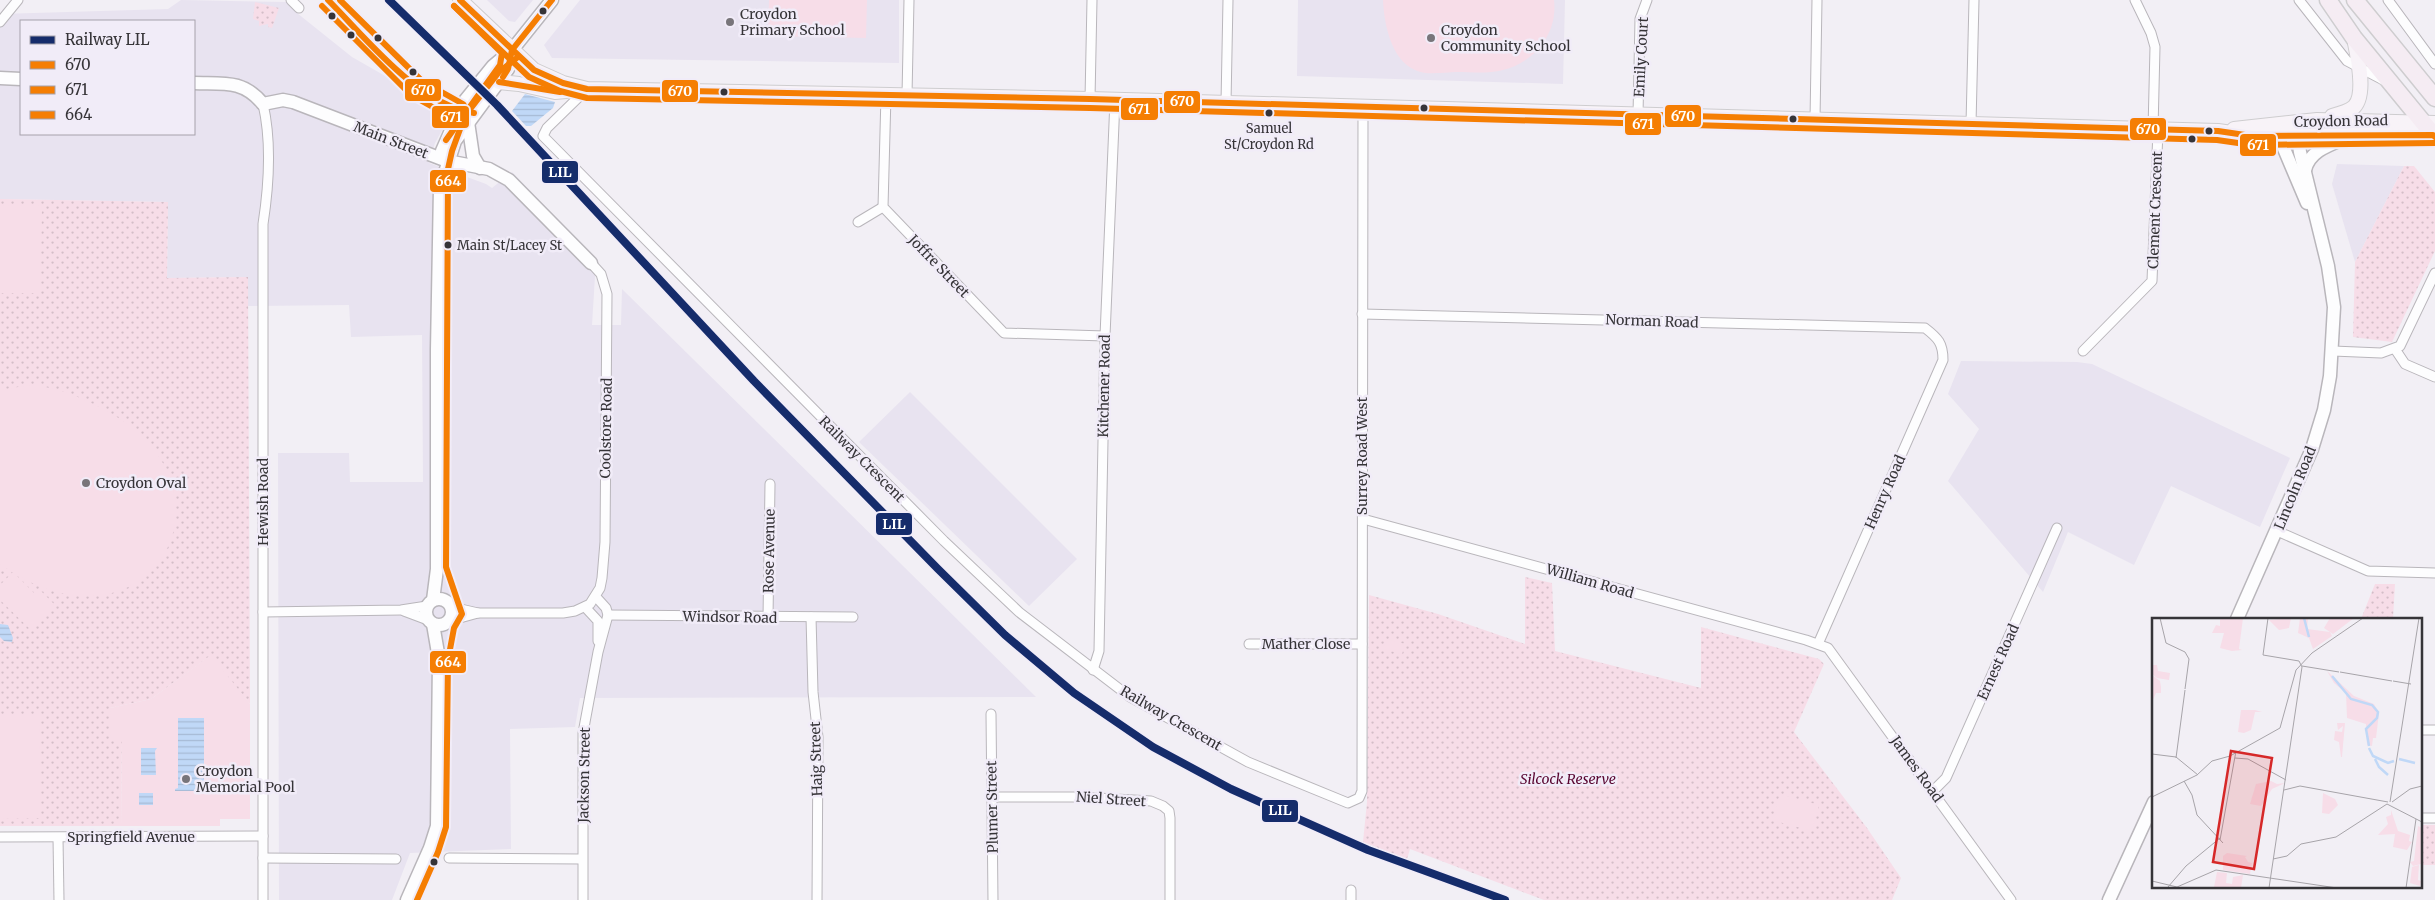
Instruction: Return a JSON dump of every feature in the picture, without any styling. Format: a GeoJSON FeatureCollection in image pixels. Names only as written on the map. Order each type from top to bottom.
{"type":"FeatureCollection","features":[{"type":"Feature","properties":{"kind":"highway"},"geometry":{"type":"LineString","coordinates":[[2328,0],[2354,38],[2432,130]]}},
{"type":"Feature","properties":{"kind":"highway"},"geometry":{"type":"LineString","coordinates":[[2355,0],[2366,7],[2435,98]]}},
{"type":"Feature","properties":{"kind":"main road","name":"Croydon Road"},"geometry":{"type":"LineString","coordinates":[[460,0],[512,50],[541,74],[587,89],[1090,99],[2218,131],[2270,136],[2351,136],[2432,130]]}},
{"type":"Feature","properties":{"kind":"main road"},"geometry":{"type":"LineString","coordinates":[[2317,120],[2347,112],[2355,106],[2360,89],[2360,69],[2354,38]]}},
{"type":"Feature","properties":{"kind":"main road"},"geometry":{"type":"LineString","coordinates":[[499,82],[519,84],[555,92],[587,89]]}},
{"type":"Feature","properties":{"kind":"main road","name":"Croydon Road"},"geometry":{"type":"LineString","coordinates":[[2218,131],[2317,120],[2432,130]]}},
{"type":"Feature","properties":{"kind":"street"},"geometry":{"type":"LineString","coordinates":[[0,22],[18,0]]}},
{"type":"Feature","properties":{"kind":"street"},"geometry":{"type":"LineString","coordinates":[[291,0],[299,8]]}},
{"type":"Feature","properties":{"kind":"street"},"geometry":{"type":"LineString","coordinates":[[444,160],[444,144],[462,103],[493,66],[512,50],[552,0]]}},
{"type":"Feature","properties":{"kind":"street"},"geometry":{"type":"LineString","coordinates":[[906,95],[908,0]]}},
{"type":"Feature","properties":{"kind":"street"},"geometry":{"type":"LineString","coordinates":[[1090,99],[1092,0]]}},
{"type":"Feature","properties":{"kind":"street"},"geometry":{"type":"LineString","coordinates":[[1226,103],[1228,0]]}},
{"type":"Feature","properties":{"kind":"street","name":"Emily Court"},"geometry":{"type":"LineString","coordinates":[[1638,115],[1640,19],[1647,0]]}},
{"type":"Feature","properties":{"kind":"street"},"geometry":{"type":"LineString","coordinates":[[1815,120],[1817,0]]}},
{"type":"Feature","properties":{"kind":"street"},"geometry":{"type":"LineString","coordinates":[[1970,124],[1974,0]]}},
{"type":"Feature","properties":{"kind":"street","name":"Clement Crescent"},"geometry":{"type":"LineString","coordinates":[[2083,351],[2152,281],[2155,47],[2151,33],[2135,0]]}},
{"type":"Feature","properties":{"kind":"street"},"geometry":{"type":"LineString","coordinates":[[2299,0],[2347,61],[2392,84]]}},
{"type":"Feature","properties":{"kind":"street"},"geometry":{"type":"LineString","coordinates":[[2388,0],[2435,64]]}},
{"type":"Feature","properties":{"kind":"street"},"geometry":{"type":"LineString","coordinates":[[439,622],[426,613],[430,604],[437,569],[437,350],[440,188],[438,172],[454,141],[508,70],[512,50]]}},
{"type":"Feature","properties":{"kind":"street"},"geometry":{"type":"LineString","coordinates":[[0,78],[20,79]]}},
{"type":"Feature","properties":{"kind":"street"},"geometry":{"type":"LineString","coordinates":[[195,84],[233,84],[246,88],[263,104]]}},
{"type":"Feature","properties":{"kind":"street","name":"Railway Crescent"},"geometry":{"type":"LineString","coordinates":[[587,89],[547,128],[543,136],[742,339],[944,541],[1019,612],[1093,670],[1130,696],[1248,762],[1343,803],[1354,802]]}},
{"type":"Feature","properties":{"kind":"street"},"geometry":{"type":"LineString","coordinates":[[858,222],[883,207],[886,95]]}},
{"type":"Feature","properties":{"kind":"street","name":"Main Street"},"geometry":{"type":"LineString","coordinates":[[263,104],[283,100],[293,102],[444,160],[496,172],[509,180],[591,263]]}},
{"type":"Feature","properties":{"kind":"street","name":"Kitchener Road"},"geometry":{"type":"LineString","coordinates":[[1093,670],[1099,651],[1105,336],[1114,100]]}},
{"type":"Feature","properties":{"kind":"street","name":"Hewish Road"},"geometry":{"type":"LineString","coordinates":[[263,104],[266,122],[268,169],[263,232],[263,900]]}},
{"type":"Feature","properties":{"kind":"street","name":"Surrey Road West"},"geometry":{"type":"LineString","coordinates":[[1354,802],[1359,798],[1362,791],[1363,108]]}},
{"type":"Feature","properties":{"kind":"street"},"geometry":{"type":"LineString","coordinates":[[468,122],[473,156],[480,168]]}},
{"type":"Feature","properties":{"kind":"street","name":"Lincoln Road"},"geometry":{"type":"LineString","coordinates":[[2237,618],[2312,449],[2324,410],[2333,351],[2334,307],[2322,237],[2296,136],[2296,122]]}},
{"type":"Feature","properties":{"kind":"street","name":"Lincoln Road"},"geometry":{"type":"LineString","coordinates":[[2270,136],[2282,144],[2322,237]]}},
{"type":"Feature","properties":{"kind":"street"},"geometry":{"type":"LineString","coordinates":[[2305,170],[2311,156],[2351,136]]}},
{"type":"Feature","properties":{"kind":"street","name":"Joffre Street"},"geometry":{"type":"LineString","coordinates":[[883,207],[1004,333],[1105,336]]}},
{"type":"Feature","properties":{"kind":"street","name":"Coolstore Road"},"geometry":{"type":"LineString","coordinates":[[591,263],[601,274],[607,294],[605,542],[602,578],[596,596]]}},
{"type":"Feature","properties":{"kind":"street"},"geometry":{"type":"LineString","coordinates":[[2333,351],[2381,353],[2395,349],[2406,336],[2435,273]]}},
{"type":"Feature","properties":{"kind":"street","name":"Norman Road"},"geometry":{"type":"LineString","coordinates":[[1362,314],[1925,328],[1939,339]]}},
{"type":"Feature","properties":{"kind":"street","name":"Henry Road"},"geometry":{"type":"LineString","coordinates":[[1818,644],[1943,360],[1943,350],[1939,339]]}},
{"type":"Feature","properties":{"kind":"street"},"geometry":{"type":"LineString","coordinates":[[2395,349],[2405,364],[2435,377]]}},
{"type":"Feature","properties":{"kind":"street","name":"Rose Avenue"},"geometry":{"type":"LineString","coordinates":[[768,618],[770,484]]}},
{"type":"Feature","properties":{"kind":"street","name":"William Road"},"geometry":{"type":"LineString","coordinates":[[1363,518],[1818,644]]}},
{"type":"Feature","properties":{"kind":"street","name":"Ernest Road"},"geometry":{"type":"LineString","coordinates":[[1933,792],[1946,778],[2057,528]]}},
{"type":"Feature","properties":{"kind":"street"},"geometry":{"type":"LineString","coordinates":[[2277,531],[2368,571],[2435,573]]}},
{"type":"Feature","properties":{"kind":"street"},"geometry":{"type":"LineString","coordinates":[[437,569],[453,614],[439,622]]}},
{"type":"Feature","properties":{"kind":"street"},"geometry":{"type":"LineString","coordinates":[[401,610],[439,622],[478,613],[575,612],[585,607],[596,596],[606,608],[608,615],[598,652]]}},
{"type":"Feature","properties":{"kind":"street"},"geometry":{"type":"LineString","coordinates":[[263,612],[401,610],[430,604],[440,599],[449,604],[478,613]]}},
{"type":"Feature","properties":{"kind":"street"},"geometry":{"type":"LineString","coordinates":[[585,607],[598,621],[598,652]]}},
{"type":"Feature","properties":{"kind":"street","name":"Windsor Road"},"geometry":{"type":"LineString","coordinates":[[608,615],[768,618],[853,617]]}},
{"type":"Feature","properties":{"kind":"street","name":"Haig Street"},"geometry":{"type":"LineString","coordinates":[[811,618],[813,692],[818,737],[818,900]]}},
{"type":"Feature","properties":{"kind":"street"},"geometry":{"type":"LineString","coordinates":[[407,900],[430,848],[437,826],[439,622]]}},
{"type":"Feature","properties":{"kind":"street","name":"Mather Close"},"geometry":{"type":"LineString","coordinates":[[1249,644],[1362,644]]}},
{"type":"Feature","properties":{"kind":"street","name":"James Road"},"geometry":{"type":"LineString","coordinates":[[1818,644],[1828,648],[1836,658],[2011,900]]}},
{"type":"Feature","properties":{"kind":"street","name":"Jackson Street"},"geometry":{"type":"LineString","coordinates":[[583,900],[583,733],[598,652]]}},
{"type":"Feature","properties":{"kind":"street","name":"Plumer Street"},"geometry":{"type":"LineString","coordinates":[[991,714],[993,900]]}},
{"type":"Feature","properties":{"kind":"street"},"geometry":{"type":"LineString","coordinates":[[2422,730],[2435,730]]}},
{"type":"Feature","properties":{"kind":"street","name":"Niel Street"},"geometry":{"type":"LineString","coordinates":[[992,797],[1080,796],[1151,801],[1163,806],[1169,811],[1170,818],[1170,900]]}},
{"type":"Feature","properties":{"kind":"street"},"geometry":{"type":"LineString","coordinates":[[2109,900],[2152,806]]}},
{"type":"Feature","properties":{"kind":"street"},"geometry":{"type":"LineString","coordinates":[[2422,818],[2435,818]]}},
{"type":"Feature","properties":{"kind":"street","name":"Springfield Avenue"},"geometry":{"type":"LineString","coordinates":[[0,838],[263,836]]}},
{"type":"Feature","properties":{"kind":"street"},"geometry":{"type":"LineString","coordinates":[[58,838],[58,900]]}},
{"type":"Feature","properties":{"kind":"street"},"geometry":{"type":"LineString","coordinates":[[263,858],[396,859]]}},
{"type":"Feature","properties":{"kind":"street"},"geometry":{"type":"LineString","coordinates":[[449,858],[582,859]]}},
{"type":"Feature","properties":{"kind":"shaded area"},"geometry":{"type":"Polygon","coordinates":[[[181,0],[287,2],[297,13],[352,57],[443,109],[445,125],[435,143],[429,163],[486,184],[492,188],[512,172],[596,260],[592,325],[621,325],[622,289],[1036,697],[580,698],[575,727],[510,729],[511,849],[410,853],[392,900],[279,900],[278,453],[349,453],[350,482],[423,482],[422,335],[351,337],[349,305],[248,306],[248,277],[167,278],[168,202],[0,199],[0,14],[168,9],[181,0]]]}},
{"type":"Feature","properties":{"kind":"shaded area"},"geometry":{"type":"Polygon","coordinates":[[[487,0],[533,0],[515,22],[509,21],[487,0]]]}},
{"type":"Feature","properties":{"kind":"shaded area","name":"Croydon Primary School"},"geometry":{"type":"Polygon","coordinates":[[[580,0],[899,0],[899,63],[552,58],[544,45],[580,0]]]}},
{"type":"Feature","properties":{"kind":"shaded area","name":"Croydon Community School"},"geometry":{"type":"Polygon","coordinates":[[[1298,0],[1565,0],[1563,84],[1297,76],[1298,0]]]}},
{"type":"Feature","properties":{"kind":"shaded area"},"geometry":{"type":"Polygon","coordinates":[[[2337,164],[2404,166],[2355,262],[2332,184],[2337,164]]]}},
{"type":"Feature","properties":{"kind":"shaded area"},"geometry":{"type":"Polygon","coordinates":[[[1961,361],[2077,362],[2092,364],[2290,458],[2260,527],[2171,486],[2134,565],[2068,532],[2043,592],[1948,481],[1979,429],[1948,394],[1961,361]]]}},
{"type":"Feature","properties":{"kind":"shaded area"},"geometry":{"type":"Polygon","coordinates":[[[910,392],[1077,559],[1029,606],[859,442],[910,392]]]}},
{"type":"Feature","properties":{"kind":"green space"},"geometry":{"type":"Polygon","coordinates":[[[769,0],[867,0],[866,38],[768,36],[769,0]]]}},
{"type":"Feature","properties":{"kind":"green space"},"geometry":{"type":"Polygon","coordinates":[[[1383,0],[1554,0],[1554,12],[1548,35],[1542,44],[1534,53],[1515,66],[1503,70],[1480,73],[1430,73],[1415,70],[1400,58],[1387,30],[1383,0]]]}},
{"type":"Feature","properties":{"kind":"green space"},"geometry":{"type":"Polygon","coordinates":[[[255,2],[279,8],[272,28],[268,27],[268,24],[259,26],[259,21],[253,19],[255,2]]]}},
{"type":"Feature","properties":{"kind":"green space"},"geometry":{"type":"Polygon","coordinates":[[[2404,166],[2414,166],[2435,192],[2435,251],[2392,342],[2353,337],[2355,262],[2404,166]]]}},
{"type":"Feature","properties":{"kind":"green space"},"geometry":{"type":"Polygon","coordinates":[[[0,199],[168,202],[167,278],[248,277],[250,704],[210,656],[151,699],[110,708],[122,739],[121,826],[0,826],[0,199]]]}},
{"type":"Feature","properties":{"kind":"green space"},"geometry":{"type":"Polygon","coordinates":[[[0,205],[42,206],[40,293],[0,293],[0,205]]]}},
{"type":"Feature","properties":{"kind":"green space","name":"Croydon Oval"},"geometry":{"type":"Polygon","coordinates":[[[30,385],[69,393],[105,410],[149,444],[172,483],[175,522],[163,556],[136,583],[99,595],[52,591],[0,564],[0,390],[30,385]]]}},
{"type":"Feature","properties":{"kind":"green space"},"geometry":{"type":"Polygon","coordinates":[[[13,572],[34,593],[39,589],[54,604],[30,629],[0,600],[0,585],[13,572]]]}},
{"type":"Feature","properties":{"kind":"green space","name":"Silcock Reserve"},"geometry":{"type":"Polygon","coordinates":[[[1525,577],[1552,583],[1555,651],[1701,688],[1701,627],[1819,659],[1824,664],[1794,732],[1867,828],[1901,878],[1892,900],[1544,900],[1410,849],[1407,859],[1363,842],[1367,802],[1369,595],[1438,614],[1525,644],[1525,577]]]}},
{"type":"Feature","properties":{"kind":"green space"},"geometry":{"type":"Polygon","coordinates":[[[2375,584],[2395,584],[2393,618],[2361,618],[2375,584]]]}},
{"type":"Feature","properties":{"kind":"green space"},"geometry":{"type":"Polygon","coordinates":[[[1386,639],[1405,644],[1402,654],[1383,649],[1386,639]]]}},
{"type":"Feature","properties":{"kind":"green space","name":"Croydon Memorial Pool"},"geometry":{"type":"Polygon","coordinates":[[[211,655],[250,704],[250,819],[220,819],[220,826],[121,826],[122,739],[111,739],[110,708],[151,699],[211,655]]]}},
{"type":"Feature","properties":{"kind":"green space"},"geometry":{"type":"Polygon","coordinates":[[[0,714],[39,714],[41,818],[0,819],[0,714]]]}},
{"type":"Feature","properties":{"kind":"green space"},"geometry":{"type":"Polygon","coordinates":[[[1780,794],[1819,805],[1812,831],[1772,820],[1780,794]]]}},
{"type":"Feature","properties":{"kind":"green space"},"geometry":{"type":"Polygon","coordinates":[[[2422,825],[2435,825],[2435,865],[2422,865],[2422,825]]]}},
{"type":"Feature","properties":{"kind":"water"},"geometry":{"type":"Polygon","coordinates":[[[525,94],[555,102],[553,108],[531,126],[526,126],[512,111],[525,94]]]}},
{"type":"Feature","properties":{"kind":"water"},"geometry":{"type":"Polygon","coordinates":[[[0,624],[8,625],[13,638],[12,642],[4,641],[0,637],[0,624]]]}},
{"type":"Feature","properties":{"kind":"water"},"geometry":{"type":"Polygon","coordinates":[[[178,718],[204,718],[204,788],[206,791],[175,791],[178,788],[178,718]]]}},
{"type":"Feature","properties":{"kind":"water"},"geometry":{"type":"Polygon","coordinates":[[[141,748],[157,748],[155,751],[156,775],[141,775],[141,748]]]}},
{"type":"Feature","properties":{"kind":"water"},"geometry":{"type":"Polygon","coordinates":[[[139,793],[153,793],[153,805],[139,805],[139,793]]]}},
{"type":"Feature","properties":{"kind":"rail line","name":"LIL"},"geometry":{"type":"LineString","coordinates":[[389,0],[497,105],[754,381],[938,569],[1005,635],[1074,693],[1153,747],[1231,789],[1368,850],[1505,900]]}},
{"type":"Feature","properties":{"kind":"transit line","name":"670"},"geometry":{"type":"LineString","coordinates":[[328,0],[376,51],[413,84],[453,107],[474,113]]}},
{"type":"Feature","properties":{"kind":"transit line","name":"664"},"geometry":{"type":"LineString","coordinates":[[340,0],[422,81],[463,104],[467,110],[452,151],[448,169],[446,567],[462,614],[454,628],[448,660],[446,827],[438,852],[417,900]]}},
{"type":"Feature","properties":{"kind":"transit line","name":"670"},"geometry":{"type":"LineString","coordinates":[[460,0],[534,70],[563,83],[587,89],[1090,99],[2218,131],[2252,136],[2433,135],[2435,137]]}},
{"type":"Feature","properties":{"kind":"transit line","name":"670"},"geometry":{"type":"LineString","coordinates":[[503,77],[508,69],[512,50],[552,0]]}},
{"type":"Feature","properties":{"kind":"transit line","name":"671"},"geometry":{"type":"LineString","coordinates":[[322,6],[411,95],[456,120],[464,117],[499,72],[518,57]]}},
{"type":"Feature","properties":{"kind":"transit line","name":"671"},"geometry":{"type":"LineString","coordinates":[[454,6],[529,77],[560,91],[587,98],[1090,108],[2217,140],[2252,145],[2435,143]]}},
{"type":"Feature","properties":{"kind":"transit line","name":"664"},"geometry":{"type":"LineString","coordinates":[[446,140],[500,65],[502,53],[454,6]]}},
{"type":"Feature","properties":{"kind":"transit line","name":"670"},"geometry":{"type":"LineString","coordinates":[[499,82],[560,92]]}},
{"type":"Feature","properties":{"kind":"place","name":"Croydon Primary School"},"geometry":{"type":"Point","coordinates":[730,22]}},
{"type":"Feature","properties":{"kind":"place","name":"Croydon Community School"},"geometry":{"type":"Point","coordinates":[1431,38]}},
{"type":"Feature","properties":{"kind":"place","name":"Samuel St/Croydon Rd"},"geometry":{"type":"Point","coordinates":[1269,113]}},
{"type":"Feature","properties":{"kind":"place","name":"Main St/Lacey St"},"geometry":{"type":"Point","coordinates":[448,245]}},
{"type":"Feature","properties":{"kind":"place","name":"Croydon Oval"},"geometry":{"type":"Point","coordinates":[86,483]}},
{"type":"Feature","properties":{"kind":"place","name":"Croydon Memorial Pool"},"geometry":{"type":"Point","coordinates":[186,779]}}]}
